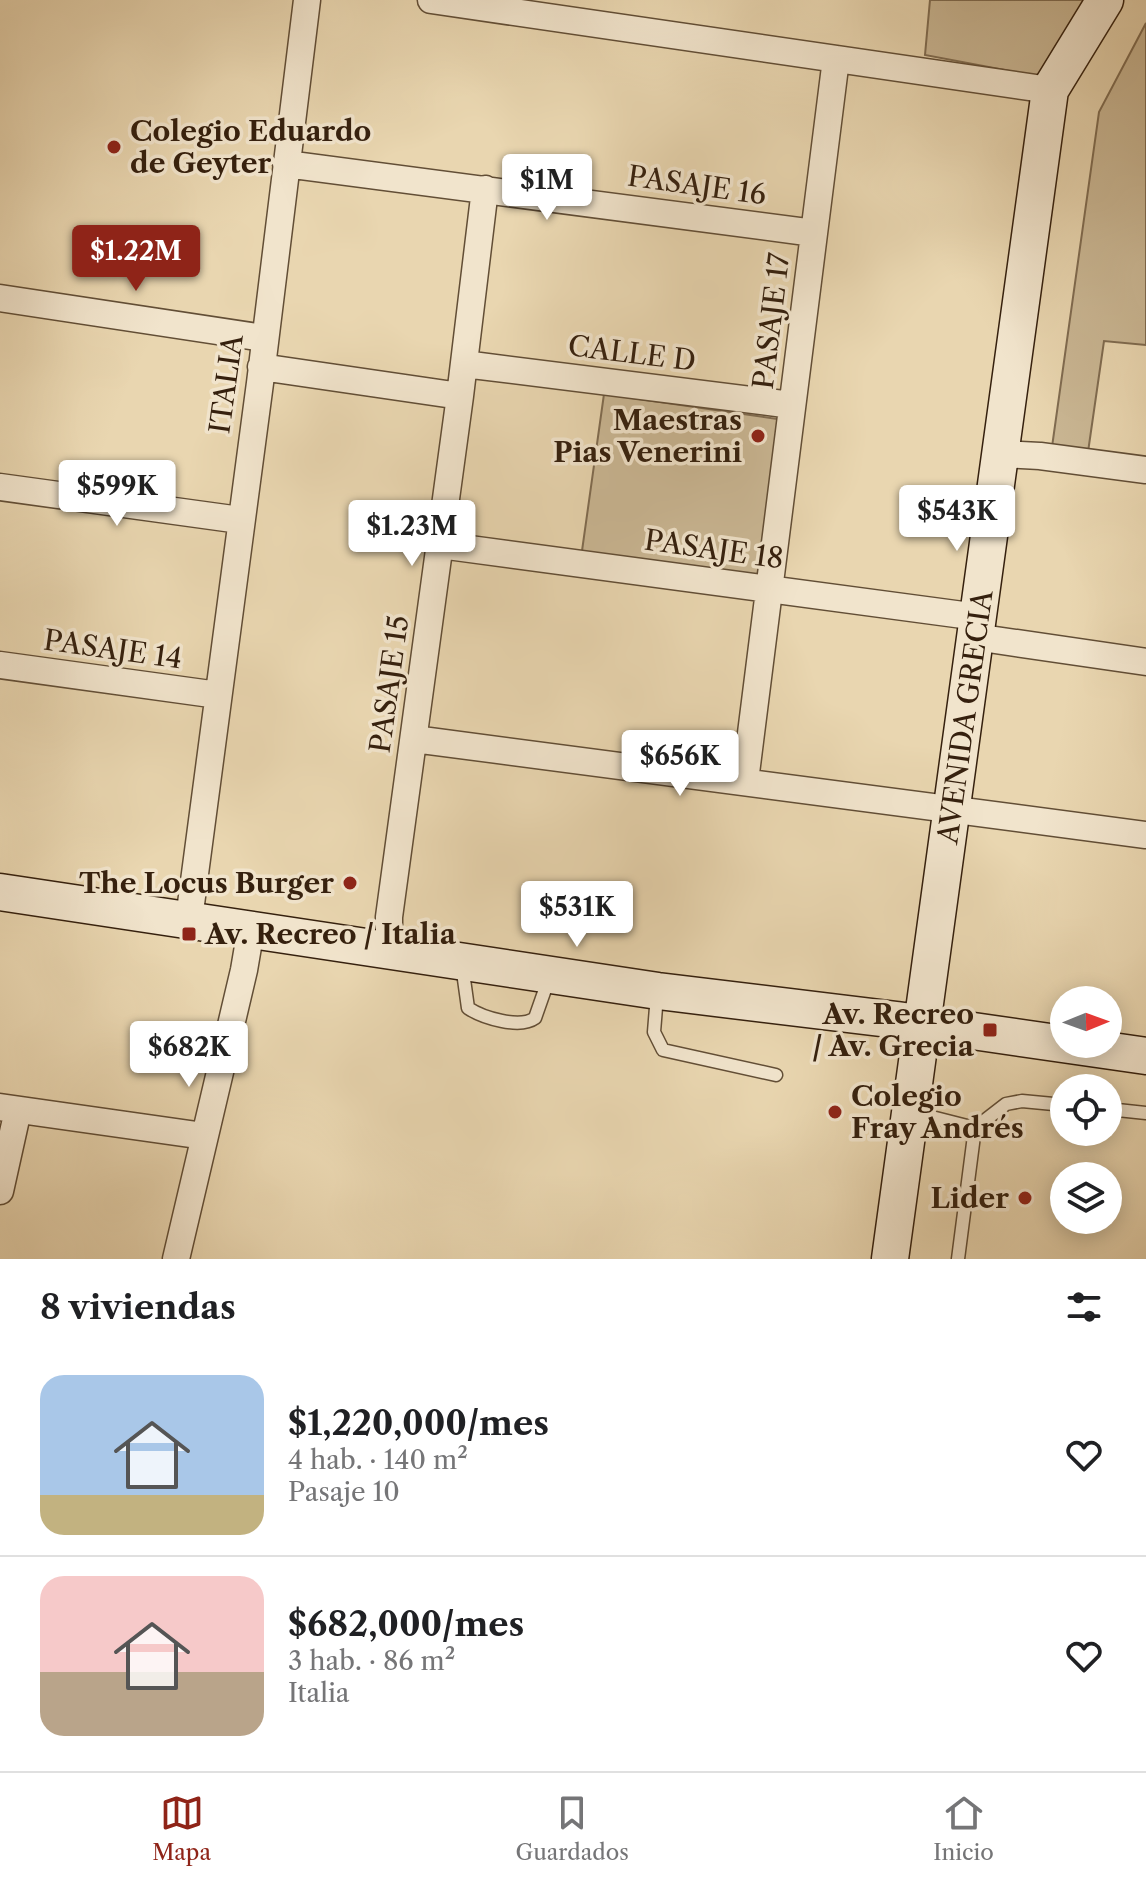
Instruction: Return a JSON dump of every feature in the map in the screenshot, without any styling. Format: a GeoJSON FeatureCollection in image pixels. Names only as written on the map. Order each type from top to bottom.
{"type":"FeatureCollection","features":[{"type":"Feature","properties":{"kind":"street","name":"ITALIA"},"geometry":{"type":"LineString","coordinates":[[189,919],[307,0]]}},
{"type":"Feature","properties":{"kind":"street"},"geometry":{"type":"LineString","coordinates":[[431,0],[1050,90]]}},
{"type":"Feature","properties":{"kind":"street","name":"AVENIDA GRECIA"},"geometry":{"type":"LineString","coordinates":[[890,1259],[1050,90],[1105,0]]}},
{"type":"Feature","properties":{"kind":"street","name":"PASAJE 17"},"geometry":{"type":"LineString","coordinates":[[745,781],[836,59]]}},
{"type":"Feature","properties":{"kind":"street","name":"PASAJE 16"},"geometry":{"type":"LineString","coordinates":[[286,164],[814,233]]}},
{"type":"Feature","properties":{"kind":"street","name":"PASAJE 15"},"geometry":{"type":"LineString","coordinates":[[389,950],[389,917],[485,189]]}},
{"type":"Feature","properties":{"kind":"street"},"geometry":{"type":"LineString","coordinates":[[0,298],[264,338]]}},
{"type":"Feature","properties":{"kind":"street","name":"CALLE D"},"geometry":{"type":"LineString","coordinates":[[464,364],[792,405]]}},
{"type":"Feature","properties":{"kind":"street"},"geometry":{"type":"LineString","coordinates":[[261,367],[460,396]]}},
{"type":"Feature","properties":{"kind":"street"},"geometry":{"type":"LineString","coordinates":[[1000,454],[1146,470]]}},
{"type":"Feature","properties":{"kind":"street"},"geometry":{"type":"LineString","coordinates":[[0,487],[240,520]]}},
{"type":"Feature","properties":{"kind":"street","name":"PASAJE 18"},"geometry":{"type":"LineString","coordinates":[[440,545],[769,588],[1146,662]]}},
{"type":"Feature","properties":{"kind":"street","name":"PASAJE 14"},"geometry":{"type":"LineString","coordinates":[[0,665],[218,695]]}},
{"type":"Feature","properties":{"kind":"street"},"geometry":{"type":"LineString","coordinates":[[414,739],[1146,835]]}},
{"type":"Feature","properties":{"kind":"street"},"geometry":{"type":"LineString","coordinates":[[0,892],[658,991],[1146,1056]]}},
{"type":"Feature","properties":{"kind":"street"},"geometry":{"type":"LineString","coordinates":[[176,1259],[251,929]]}},
{"type":"Feature","properties":{"kind":"street"},"geometry":{"type":"LineString","coordinates":[[0,1191],[9,1108],[204,1136]]}},
{"type":"Feature","properties":{"kind":"lane"},"geometry":{"type":"LineString","coordinates":[[462,962],[468,1008],[521,1024],[535,1018],[549,975]]}},
{"type":"Feature","properties":{"kind":"lane"},"geometry":{"type":"LineString","coordinates":[[658,991],[654,1032],[663,1050],[776,1075]]}},
{"type":"Feature","properties":{"kind":"lane"},"geometry":{"type":"LineString","coordinates":[[958,1259],[975,1128],[1006,1104],[1022,1101],[1050,1104]]}},
{"type":"Feature","properties":{"kind":"lane"},"geometry":{"type":"LineString","coordinates":[[1122,1110],[1146,1113]]}},
{"type":"Feature","properties":{"kind":"lane"},"geometry":{"type":"LineString","coordinates":[[911,1112],[975,1128]]}},
{"type":"Feature","properties":{"kind":"shaded area"},"geometry":{"type":"Polygon","coordinates":[[[930,0],[1097,0],[1047,78],[925,55],[930,0]]]}},
{"type":"Feature","properties":{"kind":"shaded area"},"geometry":{"type":"Polygon","coordinates":[[[1146,23],[1146,345],[1104,341],[1088,452],[1052,447],[1099,112],[1146,23]]]}},
{"type":"Feature","properties":{"kind":"shaded area"},"geometry":{"type":"Polygon","coordinates":[[[604,394],[784,420],[761,584],[581,558],[604,394]]]}},
{"type":"Feature","properties":{"kind":"place","name":"Colegio Eduardo de Geyter"},"geometry":{"type":"Point","coordinates":[114,147]}},
{"type":"Feature","properties":{"kind":"place","name":"Maestras Pias Venerini"},"geometry":{"type":"Point","coordinates":[758,436]}},
{"type":"Feature","properties":{"kind":"place","name":"The Locus Burger"},"geometry":{"type":"Point","coordinates":[350,883]}},
{"type":"Feature","properties":{"kind":"place","name":"Av. Recreo / Italia"},"geometry":{"type":"Point","coordinates":[189,934]}},
{"type":"Feature","properties":{"kind":"place","name":"Av. Recreo / Av. Grecia"},"geometry":{"type":"Point","coordinates":[990,1030]}},
{"type":"Feature","properties":{"kind":"place","name":"Colegio Fray Andrés"},"geometry":{"type":"Point","coordinates":[835,1112]}},
{"type":"Feature","properties":{"kind":"place","name":"Lider"},"geometry":{"type":"Point","coordinates":[1025,1198]}}]}
